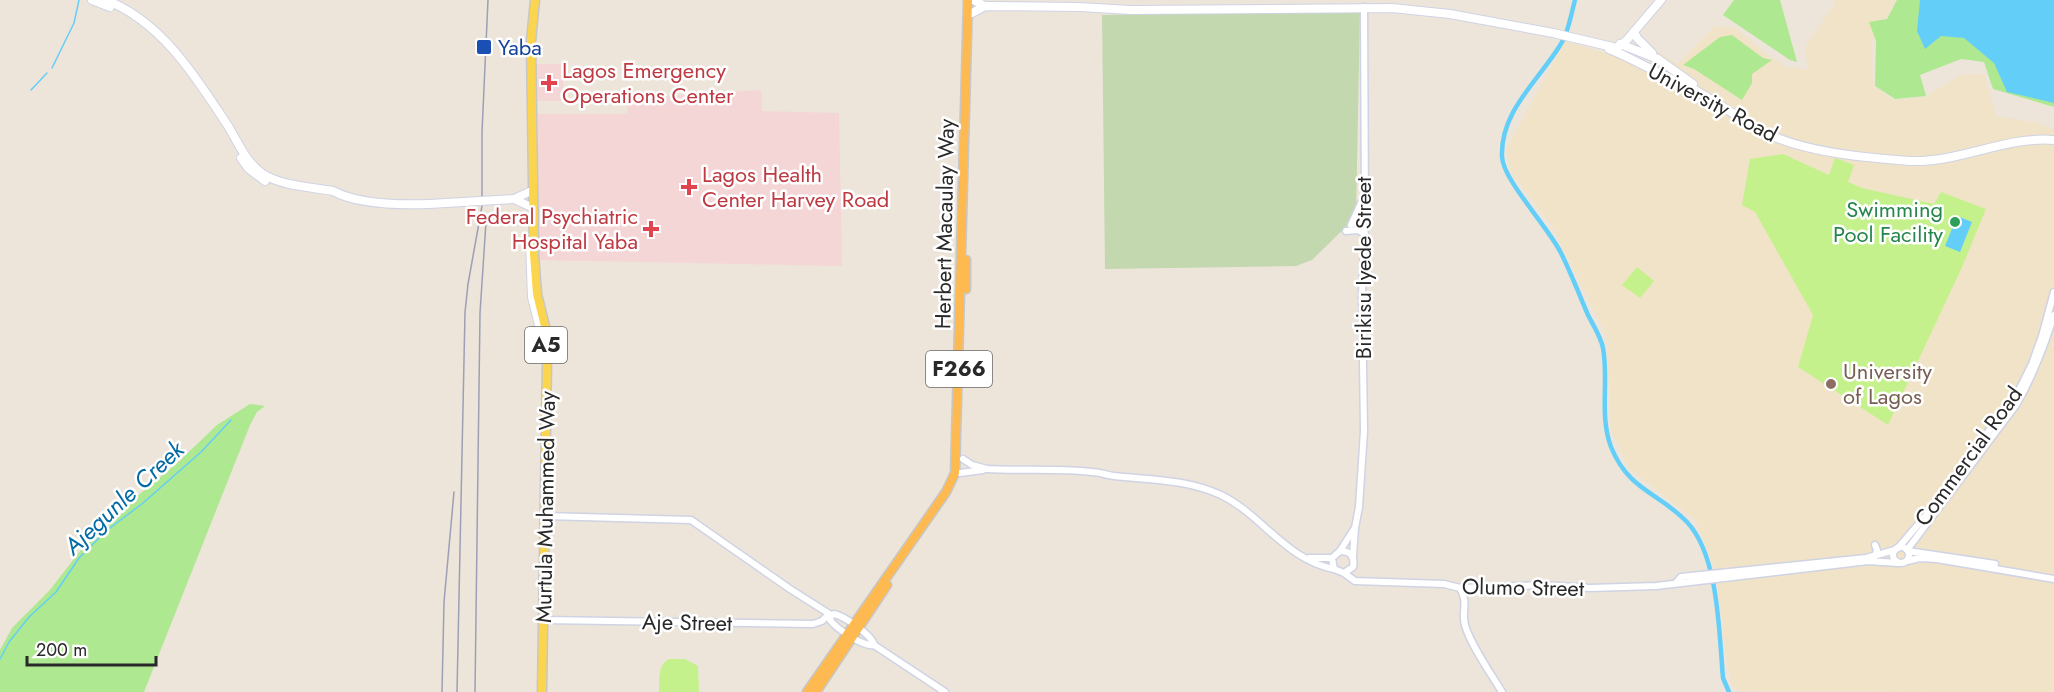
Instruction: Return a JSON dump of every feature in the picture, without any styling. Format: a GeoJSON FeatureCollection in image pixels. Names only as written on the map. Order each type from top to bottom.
{"type":"FeatureCollection","features":[{"type":"Feature","properties":{"kind":"highway","name":"Herbert Macaulay Way"},"geometry":{"type":"LineString","coordinates":[[807,692],[857,628],[951,494],[960,473],[963,459],[971,0]]}},
{"type":"Feature","properties":{"kind":"highway","name":"Herbert Macaulay Way"},"geometry":{"type":"LineString","coordinates":[[857,628],[946,492],[956,468],[971,0]]}},
{"type":"Feature","properties":{"kind":"highway","name":"Herbert Macaulay Way"},"geometry":{"type":"LineString","coordinates":[[816,692],[851,636]]}},
{"type":"Feature","properties":{"kind":"main road"},"geometry":{"type":"LineString","coordinates":[[92,0],[130,16],[178,61],[254,174],[279,186],[334,196],[343,195]]}},
{"type":"Feature","properties":{"kind":"main road"},"geometry":{"type":"LineString","coordinates":[[106,0],[132,12],[143,20],[189,68],[254,166],[277,181],[378,202],[429,204],[514,199],[529,192]]}},
{"type":"Feature","properties":{"kind":"main road","name":"Murtula Muhammed Way"},"geometry":{"type":"LineString","coordinates":[[535,0],[531,41],[534,254],[537,294],[544,326],[547,361],[542,692]]}},
{"type":"Feature","properties":{"kind":"main road"},"geometry":{"type":"LineString","coordinates":[[971,0],[985,6],[1131,10],[1364,7],[1437,12],[1553,33],[1617,48],[1654,0]]}},
{"type":"Feature","properties":{"kind":"main road"},"geometry":{"type":"LineString","coordinates":[[1624,40],[1634,32],[1661,0]]}},
{"type":"Feature","properties":{"kind":"main road"},"geometry":{"type":"LineString","coordinates":[[972,13],[985,6]]}},
{"type":"Feature","properties":{"kind":"main road"},"geometry":{"type":"LineString","coordinates":[[1634,32],[1658,59]]}},
{"type":"Feature","properties":{"kind":"main road","name":"University Road"},"geometry":{"type":"LineString","coordinates":[[1565,36],[1610,42],[1624,40],[1658,59],[1684,79],[1764,127],[1784,136],[1829,148],[1906,156],[1936,155],[2028,136],[2054,138]]}},
{"type":"Feature","properties":{"kind":"main road"},"geometry":{"type":"LineString","coordinates":[[1624,40],[1627,52],[1635,60]]}},
{"type":"Feature","properties":{"kind":"main road"},"geometry":{"type":"LineString","coordinates":[[531,41],[527,76],[532,297],[547,361]]}},
{"type":"Feature","properties":{"kind":"main road","name":"University Road"},"geometry":{"type":"LineString","coordinates":[[1588,42],[1635,60],[1700,92],[1761,130],[1790,142],[1820,150],[1899,160],[1930,161],[2013,142],[2054,138]]}},
{"type":"Feature","properties":{"kind":"main road"},"geometry":{"type":"LineString","coordinates":[[1659,73],[1658,67],[1661,64],[1666,66]]}},
{"type":"Feature","properties":{"kind":"main road"},"geometry":{"type":"LineString","coordinates":[[514,199],[529,206]]}},
{"type":"Feature","properties":{"kind":"street","name":"Birikisu Iyede Street"},"geometry":{"type":"LineString","coordinates":[[1353,556],[1364,431],[1362,294],[1365,234],[1364,7]]}},
{"type":"Feature","properties":{"kind":"street"},"geometry":{"type":"LineString","coordinates":[[1352,225],[1364,198]]}},
{"type":"Feature","properties":{"kind":"street"},"geometry":{"type":"LineString","coordinates":[[1346,231],[1358,230],[1365,234]]}},
{"type":"Feature","properties":{"kind":"street","name":"Commercial Road"},"geometry":{"type":"LineString","coordinates":[[1896,549],[1928,513],[2015,396],[2033,362],[2054,292]]}},
{"type":"Feature","properties":{"kind":"street","name":"Commercial Road"},"geometry":{"type":"LineString","coordinates":[[1907,550],[2016,405],[2042,355],[2054,315]]}},
{"type":"Feature","properties":{"kind":"street"},"geometry":{"type":"LineString","coordinates":[[963,459],[972,465],[987,469],[1091,471],[1116,476],[1168,479],[1202,488],[1223,496],[1238,506],[1285,546],[1326,568],[1334,569],[1355,581],[1362,582]]}},
{"type":"Feature","properties":{"kind":"street"},"geometry":{"type":"LineString","coordinates":[[960,473],[970,474],[987,469]]}},
{"type":"Feature","properties":{"kind":"street"},"geometry":{"type":"LineString","coordinates":[[545,516],[691,520],[830,615],[837,614],[873,640],[874,645]]}},
{"type":"Feature","properties":{"kind":"street","name":"Birikisu Iyede Street"},"geometry":{"type":"LineString","coordinates":[[1340,551],[1354,528]]}},
{"type":"Feature","properties":{"kind":"street"},"geometry":{"type":"LineString","coordinates":[[1875,545],[1877,550],[1875,556]]}},
{"type":"Feature","properties":{"kind":"street"},"geometry":{"type":"LineString","coordinates":[[1896,549],[1893,557],[1898,563]]}},
{"type":"Feature","properties":{"kind":"street"},"geometry":{"type":"LineString","coordinates":[[1717,576],[1875,556],[1896,549],[1968,558],[2054,577]]}},
{"type":"Feature","properties":{"kind":"street"},"geometry":{"type":"LineString","coordinates":[[1907,550],[1909,558],[1907,561]]}},
{"type":"Feature","properties":{"kind":"street"},"geometry":{"type":"LineString","coordinates":[[1306,558],[1332,558],[1340,551],[1347,551],[1353,556],[1353,567],[1362,582]]}},
{"type":"Feature","properties":{"kind":"street"},"geometry":{"type":"LineString","coordinates":[[1332,558],[1334,569]]}},
{"type":"Feature","properties":{"kind":"street"},"geometry":{"type":"LineString","coordinates":[[1717,576],[1868,561],[1903,563],[1920,558],[1947,560],[2054,577]]}},
{"type":"Feature","properties":{"kind":"street"},"geometry":{"type":"LineString","coordinates":[[1344,573],[1353,567]]}},
{"type":"Feature","properties":{"kind":"street","name":"Olumo Street"},"geometry":{"type":"LineString","coordinates":[[1362,582],[1444,584],[1460,588],[1562,585],[1590,588],[1656,586],[1717,576]]}},
{"type":"Feature","properties":{"kind":"street"},"geometry":{"type":"LineString","coordinates":[[1460,588],[1466,606],[1464,619],[1467,631],[1502,692]]}},
{"type":"Feature","properties":{"kind":"street"},"geometry":{"type":"LineString","coordinates":[[830,615],[830,620],[834,625],[865,645],[874,645],[945,692]]}},
{"type":"Feature","properties":{"kind":"street","name":"Aje Street"},"geometry":{"type":"LineString","coordinates":[[543,621],[813,624],[830,615]]}},
{"type":"Feature","properties":{"kind":"shaded area","name":"University of Lagos"},"geometry":{"type":"Polygon","coordinates":[[[1833,0],[1897,0],[1872,42],[1873,86],[1894,100],[1925,97],[1960,75],[1984,74],[1996,116],[2038,123],[2054,130],[2054,692],[1738,691],[1730,682],[1715,568],[1695,520],[1629,468],[1611,430],[1607,337],[1551,225],[1511,171],[1506,150],[1565,41],[1647,69],[1659,52],[1677,64],[1715,26],[1736,28],[1769,56],[1787,67],[1807,70],[1806,46],[1835,3],[1833,0]]]}},
{"type":"Feature","properties":{"kind":"shaded area","name":"Lagos Emergency Operations Center"},"geometry":{"type":"Polygon","coordinates":[[[535,64],[563,64],[563,101],[535,101],[535,64]]]}},
{"type":"Feature","properties":{"kind":"shaded area","name":"Lagos Health Center Harvey Road"},"geometry":{"type":"Polygon","coordinates":[[[761,90],[762,111],[839,113],[842,266],[538,260],[538,114],[627,114],[629,99],[761,90]]]}},
{"type":"Feature","properties":{"kind":"green space"},"geometry":{"type":"Polygon","coordinates":[[[1734,0],[1780,0],[1797,62],[1790,60],[1723,15],[1734,0]]]}},
{"type":"Feature","properties":{"kind":"green space"},"geometry":{"type":"Polygon","coordinates":[[[1897,0],[2054,0],[2054,107],[1993,89],[1984,62],[1961,59],[1920,75],[1926,96],[1895,99],[1875,86],[1876,41],[1869,22],[1887,19],[1897,0]]]}},
{"type":"Feature","properties":{"kind":"green space"},"geometry":{"type":"Polygon","coordinates":[[[1360,11],[1356,217],[1312,260],[1296,266],[1105,269],[1102,15],[1360,11]]]}},
{"type":"Feature","properties":{"kind":"green space"},"geometry":{"type":"Polygon","coordinates":[[[1732,35],[1763,58],[1772,60],[1752,74],[1752,83],[1742,100],[1694,69],[1683,65],[1720,37],[1732,35]]]}},
{"type":"Feature","properties":{"kind":"green space"},"geometry":{"type":"Polygon","coordinates":[[[1783,154],[1829,175],[1835,158],[1854,165],[1848,182],[1862,188],[1934,204],[1941,192],[1986,209],[1962,267],[1888,425],[1798,367],[1813,315],[1755,212],[1742,205],[1750,159],[1783,154]]]}},
{"type":"Feature","properties":{"kind":"green space"},"geometry":{"type":"Polygon","coordinates":[[[1637,267],[1654,281],[1640,298],[1622,285],[1637,267]]]}},
{"type":"Feature","properties":{"kind":"green space"},"geometry":{"type":"Polygon","coordinates":[[[250,404],[265,406],[257,412],[250,425],[144,692],[0,692],[0,650],[12,628],[49,591],[84,546],[125,506],[175,465],[217,425],[250,404]]]}},
{"type":"Feature","properties":{"kind":"green space"},"geometry":{"type":"Polygon","coordinates":[[[669,659],[685,659],[698,666],[699,692],[659,692],[661,669],[669,659]]]}},
{"type":"Feature","properties":{"kind":"water"},"geometry":{"type":"Polygon","coordinates":[[[1920,0],[2054,0],[2054,103],[2007,92],[1994,63],[1964,38],[1941,36],[1925,49],[1917,31],[1920,0]]]}},
{"type":"Feature","properties":{"kind":"water"},"geometry":{"type":"Polygon","coordinates":[[[1957,216],[1972,222],[1960,252],[1945,246],[1957,216]]]}},
{"type":"Feature","properties":{"kind":"waterway"},"geometry":{"type":"LineString","coordinates":[[52,68],[74,23],[79,0]]}},
{"type":"Feature","properties":{"kind":"waterway"},"geometry":{"type":"LineString","coordinates":[[1575,0],[1562,42],[1522,98],[1507,126],[1503,141],[1504,167],[1561,253],[1601,340],[1605,360],[1607,435],[1618,462],[1635,482],[1687,522],[1698,537],[1706,555],[1716,596],[1723,678],[1729,692]]}},
{"type":"Feature","properties":{"kind":"waterway"},"geometry":{"type":"LineString","coordinates":[[31,90],[47,73]]}},
{"type":"Feature","properties":{"kind":"waterway","name":"Ajegunle Creek"},"geometry":{"type":"LineString","coordinates":[[0,659],[9,642],[29,617],[56,592],[79,558],[106,531],[143,503],[201,452],[231,420]]}},
{"type":"Feature","properties":{"kind":"railway"},"geometry":{"type":"LineString","coordinates":[[457,692],[465,312],[482,206],[482,132],[488,0]]}},
{"type":"Feature","properties":{"kind":"railway"},"geometry":{"type":"LineString","coordinates":[[475,692],[480,313],[486,222]]}},
{"type":"Feature","properties":{"kind":"railway"},"geometry":{"type":"LineString","coordinates":[[442,692],[444,602],[454,492]]}},
{"type":"Feature","properties":{"kind":"place","name":"Yaba"},"geometry":{"type":"Point","coordinates":[484,47]}},
{"type":"Feature","properties":{"kind":"place","name":"Lagos Emergency Operations Center"},"geometry":{"type":"Point","coordinates":[549,83]}},
{"type":"Feature","properties":{"kind":"place","name":"Lagos Health Center Harvey Road"},"geometry":{"type":"Point","coordinates":[689,187]}},
{"type":"Feature","properties":{"kind":"place","name":"Swimming Pool Facility"},"geometry":{"type":"Point","coordinates":[1955,222]}},
{"type":"Feature","properties":{"kind":"place","name":"Federal Psychiatric Hospital Yaba"},"geometry":{"type":"Point","coordinates":[651,229]}},
{"type":"Feature","properties":{"kind":"place","name":"University of Lagos"},"geometry":{"type":"Point","coordinates":[1831,384]}}]}
